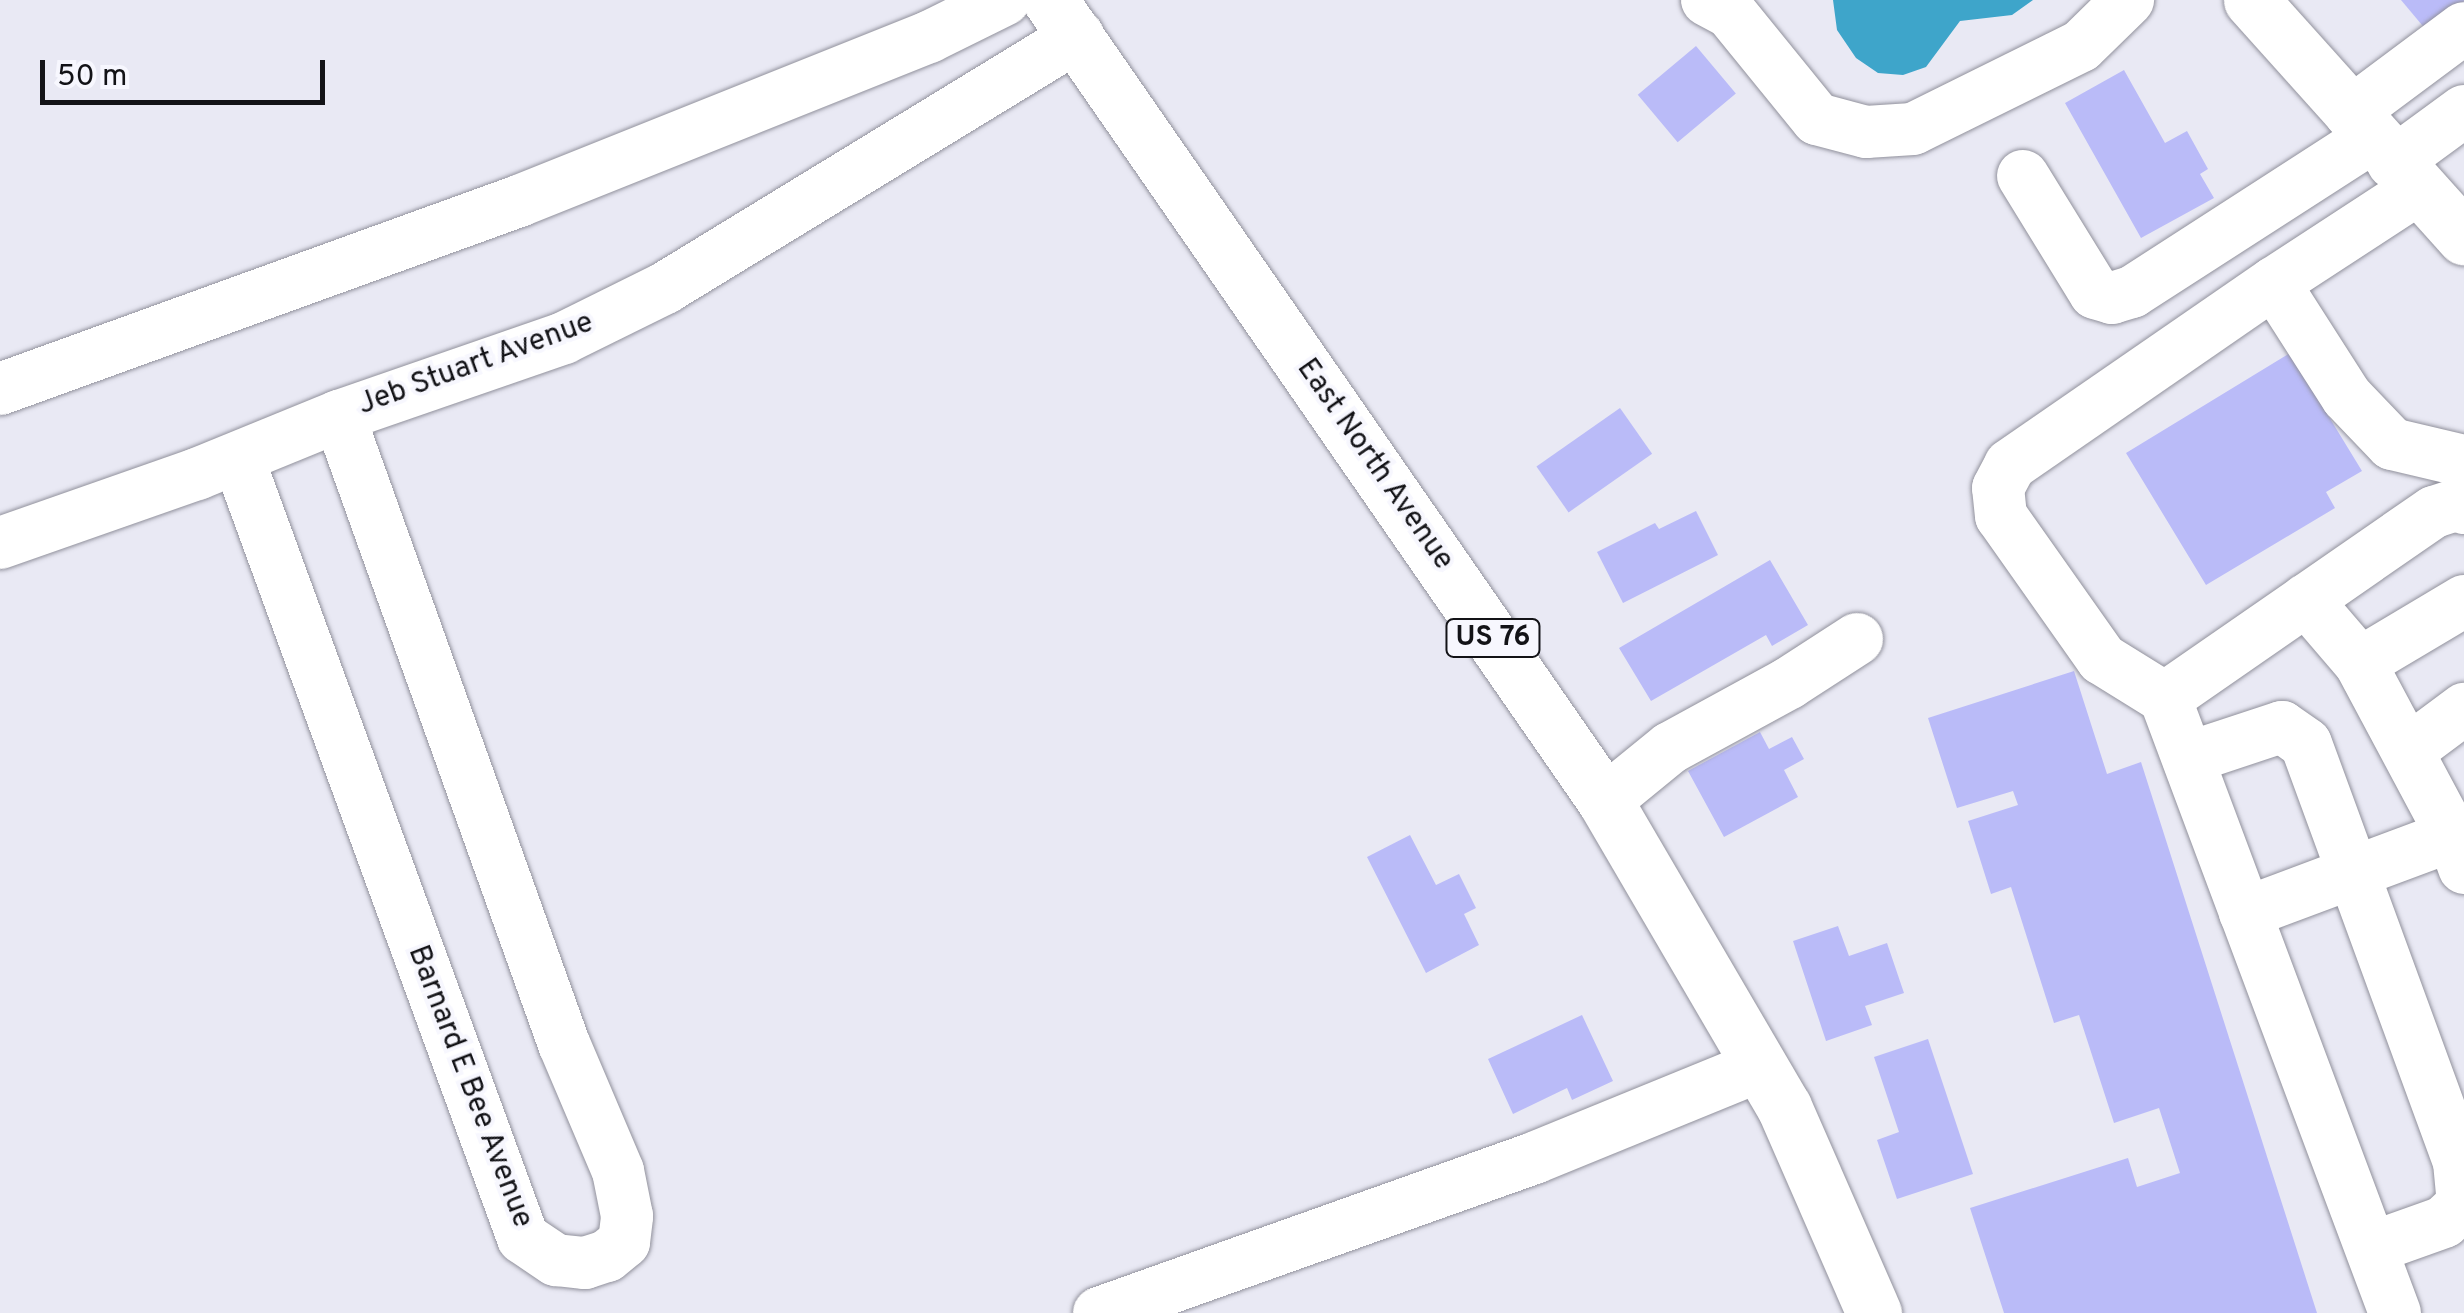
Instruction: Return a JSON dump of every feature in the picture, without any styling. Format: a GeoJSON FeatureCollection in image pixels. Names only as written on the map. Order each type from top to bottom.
{"type":"FeatureCollection","features":[{"type":"Feature","properties":{"kind":"main road"},"geometry":{"type":"LineString","coordinates":[[2251,0],[2464,237]]}},
{"type":"Feature","properties":{"kind":"main road","name":"East North Avenue"},"geometry":{"type":"LineString","coordinates":[[1064,18],[1605,801],[1784,1107],[1874,1313]]}},
{"type":"Feature","properties":{"kind":"street"},"geometry":{"type":"LineString","coordinates":[[0,389],[518,202],[929,37],[1004,0]]}},
{"type":"Feature","properties":{"kind":"street"},"geometry":{"type":"LineString","coordinates":[[1707,0],[1730,12],[1817,119],[1866,132],[1913,129],[2081,46],[2128,0]]}},
{"type":"Feature","properties":{"kind":"street","name":"Jeb Stuart Avenue"},"geometry":{"type":"LineString","coordinates":[[0,542],[238,458],[339,416],[564,338],[665,288],[1064,18]]}},
{"type":"Feature","properties":{"kind":"street"},"geometry":{"type":"LineString","coordinates":[[2395,1313],[2165,698],[2102,659],[2000,516],[1998,488],[2010,465],[2274,283],[2383,151],[2464,28]]}},
{"type":"Feature","properties":{"kind":"street"},"geometry":{"type":"LineString","coordinates":[[2024,176],[2095,292],[2112,298],[2132,292],[2383,151],[2464,112]]}},
{"type":"Feature","properties":{"kind":"street"},"geometry":{"type":"LineString","coordinates":[[2274,283],[2347,397],[2392,444],[2464,461]]}},
{"type":"Feature","properties":{"kind":"street","name":"Barnard E Bee Avenue"},"geometry":{"type":"LineString","coordinates":[[238,458],[523,1238],[556,1260],[585,1263],[607,1256],[624,1242],[627,1216],[618,1171],[564,1044],[339,416]]}},
{"type":"Feature","properties":{"kind":"street"},"geometry":{"type":"LineString","coordinates":[[2165,698],[2434,512],[2458,504],[2464,508]]}},
{"type":"Feature","properties":{"kind":"street"},"geometry":{"type":"LineString","coordinates":[[2245,912],[2352,871],[2460,845],[2360,664],[2306,600]]}},
{"type":"Feature","properties":{"kind":"street"},"geometry":{"type":"LineString","coordinates":[[2360,664],[2464,601]]}},
{"type":"Feature","properties":{"kind":"street"},"geometry":{"type":"LineString","coordinates":[[1605,801],[1670,748],[1790,684],[1857,640]]}},
{"type":"Feature","properties":{"kind":"street"},"geometry":{"type":"LineString","coordinates":[[2408,750],[2464,710]]}},
{"type":"Feature","properties":{"kind":"street"},"geometry":{"type":"LineString","coordinates":[[2188,758],[2282,727],[2306,744],[2460,1162],[2463,1204],[2444,1222],[2371,1248]]}},
{"type":"Feature","properties":{"kind":"street"},"geometry":{"type":"LineString","coordinates":[[1099,1313],[1534,1158],[1760,1066]]}},
{"type":"Feature","properties":{"kind":"water"},"geometry":{"type":"Polygon","coordinates":[[[1833,0],[2033,0],[2012,15],[1960,21],[1926,67],[1903,75],[1878,73],[1856,58],[1837,30],[1833,0]]]}},
{"type":"Feature","properties":{"kind":"building"},"geometry":{"type":"Polygon","coordinates":[[[2401,0],[2464,0],[2464,1],[2427,31],[2401,0]]]}},
{"type":"Feature","properties":{"kind":"building"},"geometry":{"type":"Polygon","coordinates":[[[1696,46],[1736,93],[1678,142],[1638,95],[1696,46]]]}},
{"type":"Feature","properties":{"kind":"building"},"geometry":{"type":"Polygon","coordinates":[[[2124,70],[2165,143],[2187,131],[2208,169],[2200,174],[2214,198],[2141,238],[2065,103],[2124,70]]]}},
{"type":"Feature","properties":{"kind":"building"},"geometry":{"type":"Polygon","coordinates":[[[2290,353],[2362,471],[2326,492],[2335,508],[2206,585],[2126,453],[2290,353]]]}},
{"type":"Feature","properties":{"kind":"building"},"geometry":{"type":"Polygon","coordinates":[[[1620,408],[1652,454],[1569,512],[1536,467],[1620,408]]]}},
{"type":"Feature","properties":{"kind":"building"},"geometry":{"type":"Polygon","coordinates":[[[1696,511],[1718,555],[1623,603],[1597,552],[1655,523],[1659,529],[1696,511]]]}},
{"type":"Feature","properties":{"kind":"building"},"geometry":{"type":"Polygon","coordinates":[[[1770,560],[1808,625],[1772,646],[1766,635],[1651,701],[1619,648],[1770,560]]]}},
{"type":"Feature","properties":{"kind":"building"},"geometry":{"type":"Polygon","coordinates":[[[2074,671],[2107,774],[2141,762],[2317,1313],[2004,1313],[1970,1208],[2128,1158],[2137,1187],[2180,1173],[2159,1108],[2114,1123],[2079,1015],[2054,1023],[2011,887],[1991,894],[1968,821],[2018,805],[2013,791],[1957,808],[1928,718],[2074,671]]]}},
{"type":"Feature","properties":{"kind":"building"},"geometry":{"type":"Polygon","coordinates":[[[1760,732],[1769,749],[1792,737],[1804,759],[1784,770],[1798,797],[1724,837],[1688,771],[1760,732]]]}},
{"type":"Feature","properties":{"kind":"building"},"geometry":{"type":"Polygon","coordinates":[[[1410,835],[1436,885],[1459,874],[1476,908],[1464,914],[1479,945],[1426,973],[1367,857],[1410,835]]]}},
{"type":"Feature","properties":{"kind":"building"},"geometry":{"type":"Polygon","coordinates":[[[1838,926],[1849,956],[1887,943],[1904,993],[1865,1006],[1872,1025],[1826,1041],[1793,941],[1838,926]]]}},
{"type":"Feature","properties":{"kind":"building"},"geometry":{"type":"Polygon","coordinates":[[[1582,1015],[1613,1081],[1572,1100],[1567,1088],[1513,1114],[1488,1059],[1582,1015]]]}},
{"type":"Feature","properties":{"kind":"building"},"geometry":{"type":"Polygon","coordinates":[[[1928,1039],[1973,1174],[1897,1199],[1877,1140],[1899,1132],[1874,1057],[1928,1039]]]}}]}
